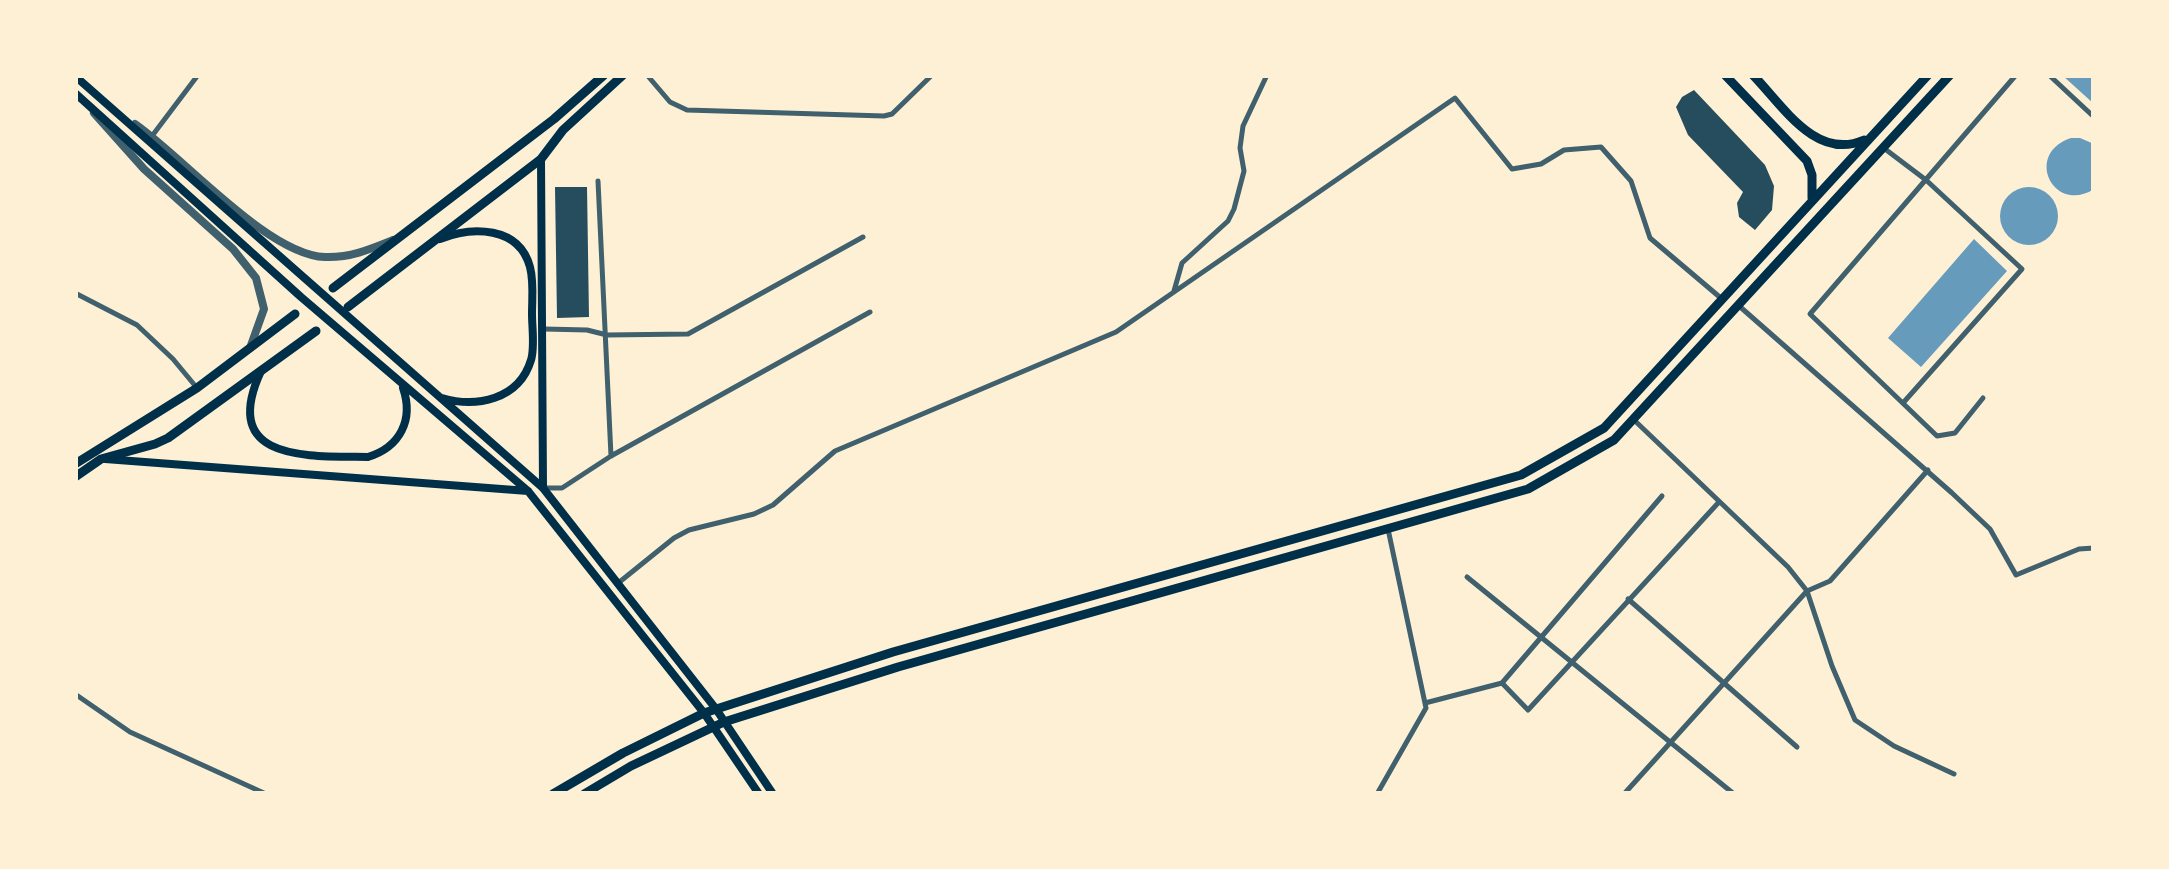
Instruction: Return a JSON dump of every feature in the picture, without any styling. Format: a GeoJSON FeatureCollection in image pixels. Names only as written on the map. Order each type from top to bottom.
{"type":"FeatureCollection","features":[{"type":"Feature","properties":{"kind":"main road"},"geometry":{"type":"LineString","coordinates":[[332,288],[554,120],[604,75]]}},
{"type":"Feature","properties":{"kind":"main road"},"geometry":{"type":"LineString","coordinates":[[348,307],[541,159],[563,130],[624,75]]}},
{"type":"Feature","properties":{"kind":"main road"},"geometry":{"type":"LineString","coordinates":[[1725,75],[1807,161],[1812,175],[1812,199]]}},
{"type":"Feature","properties":{"kind":"main road"},"geometry":{"type":"LineString","coordinates":[[1753,75],[1822,143],[1847,145],[1866,139]]}},
{"type":"Feature","properties":{"kind":"main road"},"geometry":{"type":"LineString","coordinates":[[553,794],[623,752],[716,709],[911,647],[1521,475],[1604,428],[1928,75]]}},
{"type":"Feature","properties":{"kind":"main road"},"geometry":{"type":"LineString","coordinates":[[584,794],[631,766],[719,724],[898,667],[1528,489],[1614,440],[1950,75]]}},
{"type":"Feature","properties":{"kind":"main road"},"geometry":{"type":"LineString","coordinates":[[75,76],[543,488],[716,709],[719,724],[759,794]]}},
{"type":"Feature","properties":{"kind":"main road"},"geometry":{"type":"LineString","coordinates":[[75,93],[528,491],[773,794]]}},
{"type":"Feature","properties":{"kind":"main road"},"geometry":{"type":"LineString","coordinates":[[541,159],[543,488]]}},
{"type":"Feature","properties":{"kind":"main road"},"geometry":{"type":"LineString","coordinates":[[431,242],[470,229],[492,231],[515,243],[530,264],[531,276],[532,358],[524,374],[499,397],[484,402],[467,404],[438,397]]}},
{"type":"Feature","properties":{"kind":"main road"},"geometry":{"type":"LineString","coordinates":[[75,464],[197,388],[295,314]]}},
{"type":"Feature","properties":{"kind":"main road"},"geometry":{"type":"LineString","coordinates":[[75,478],[101,459],[168,438],[316,330]]}},
{"type":"Feature","properties":{"kind":"main road"},"geometry":{"type":"LineString","coordinates":[[261,371],[249,405],[250,420],[258,437],[281,452],[324,456],[368,457],[391,446],[404,429],[407,408],[401,383]]}},
{"type":"Feature","properties":{"kind":"main road"},"geometry":{"type":"LineString","coordinates":[[101,459],[528,491]]}},
{"type":"Feature","properties":{"kind":"street"},"geometry":{"type":"LineString","coordinates":[[152,136],[198,75]]}},
{"type":"Feature","properties":{"kind":"street"},"geometry":{"type":"LineString","coordinates":[[647,75],[670,102],[688,110],[884,116],[892,114],[932,75]]}},
{"type":"Feature","properties":{"kind":"street"},"geometry":{"type":"LineString","coordinates":[[1174,293],[1182,263],[1228,221],[1234,209],[1244,171],[1242,126],[1267,75]]}},
{"type":"Feature","properties":{"kind":"street"},"geometry":{"type":"LineString","coordinates":[[1983,398],[1955,433],[1937,436],[1810,314],[2016,75]]}},
{"type":"Feature","properties":{"kind":"street"},"geometry":{"type":"LineString","coordinates":[[2049,75],[2094,116]]}},
{"type":"Feature","properties":{"kind":"street"},"geometry":{"type":"LineString","coordinates":[[617,584],[689,530],[754,514],[773,504],[835,451],[1101,340],[1455,98],[1512,169],[1540,164],[1564,150],[1601,147],[1631,181],[1650,238],[1722,300]]}},
{"type":"Feature","properties":{"kind":"street"},"geometry":{"type":"LineString","coordinates":[[102,102],[152,136],[286,246],[323,257],[340,256],[359,254],[402,236]]}},
{"type":"Feature","properties":{"kind":"street"},"geometry":{"type":"LineString","coordinates":[[88,106],[144,170],[234,249],[256,278],[264,310],[250,348]]}},
{"type":"Feature","properties":{"kind":"street"},"geometry":{"type":"LineString","coordinates":[[1882,147],[1926,180],[2022,269],[1903,403]]}},
{"type":"Feature","properties":{"kind":"street"},"geometry":{"type":"LineString","coordinates":[[598,181],[611,456]]}},
{"type":"Feature","properties":{"kind":"street"},"geometry":{"type":"LineString","coordinates":[[544,329],[587,330],[607,335],[688,334],[862,237]]}},
{"type":"Feature","properties":{"kind":"street"},"geometry":{"type":"LineString","coordinates":[[75,293],[136,325],[197,388]]}},
{"type":"Feature","properties":{"kind":"street"},"geometry":{"type":"LineString","coordinates":[[1738,305],[1928,470],[1990,530],[2016,574],[2080,549],[2094,548]]}},
{"type":"Feature","properties":{"kind":"street"},"geometry":{"type":"LineString","coordinates":[[543,488],[562,488],[611,456],[870,312]]}},
{"type":"Feature","properties":{"kind":"street"},"geometry":{"type":"LineString","coordinates":[[1633,419],[1788,567],[1808,591],[1832,666],[1855,720],[1894,746],[1954,774]]}},
{"type":"Feature","properties":{"kind":"street"},"geometry":{"type":"LineString","coordinates":[[1624,794],[1808,591],[1830,581],[1928,470]]}},
{"type":"Feature","properties":{"kind":"street"},"geometry":{"type":"LineString","coordinates":[[1425,703],[1502,683],[1662,496]]}},
{"type":"Feature","properties":{"kind":"street"},"geometry":{"type":"LineString","coordinates":[[1502,683],[1528,710],[1719,502]]}},
{"type":"Feature","properties":{"kind":"street"},"geometry":{"type":"LineString","coordinates":[[1377,794],[1426,708],[1388,529]]}},
{"type":"Feature","properties":{"kind":"street"},"geometry":{"type":"LineString","coordinates":[[1467,576],[1734,794]]}},
{"type":"Feature","properties":{"kind":"street"},"geometry":{"type":"LineString","coordinates":[[1628,599],[1797,748]]}},
{"type":"Feature","properties":{"kind":"street"},"geometry":{"type":"LineString","coordinates":[[75,694],[130,732],[266,794]]}},
{"type":"Feature","properties":{"kind":"water"},"geometry":{"type":"Polygon","coordinates":[[[2062,75],[2094,75],[2094,104],[2062,75]]]}},
{"type":"Feature","properties":{"kind":"water"},"geometry":{"type":"Polygon","coordinates":[[[2071,138],[2094,144],[2094,189],[2080,195],[2056,189],[2047,168],[2049,156],[2057,146],[2071,138]]]}},
{"type":"Feature","properties":{"kind":"water"},"geometry":{"type":"Polygon","coordinates":[[[2029,187],[2049,196],[2058,216],[2049,236],[2029,245],[2009,236],[2000,216],[2009,196],[2029,187]]]}},
{"type":"Feature","properties":{"kind":"water"},"geometry":{"type":"Polygon","coordinates":[[[1974,239],[2007,271],[1921,367],[1888,338],[1974,239]]]}},
{"type":"Feature","properties":{"kind":"building"},"geometry":{"type":"Polygon","coordinates":[[[1694,90],[1765,165],[1774,186],[1772,210],[1755,230],[1739,217],[1737,203],[1743,192],[1688,135],[1676,107],[1682,97],[1694,90]]]}},
{"type":"Feature","properties":{"kind":"building"},"geometry":{"type":"Polygon","coordinates":[[[555,187],[587,187],[589,317],[557,318],[555,187]]]}}]}
